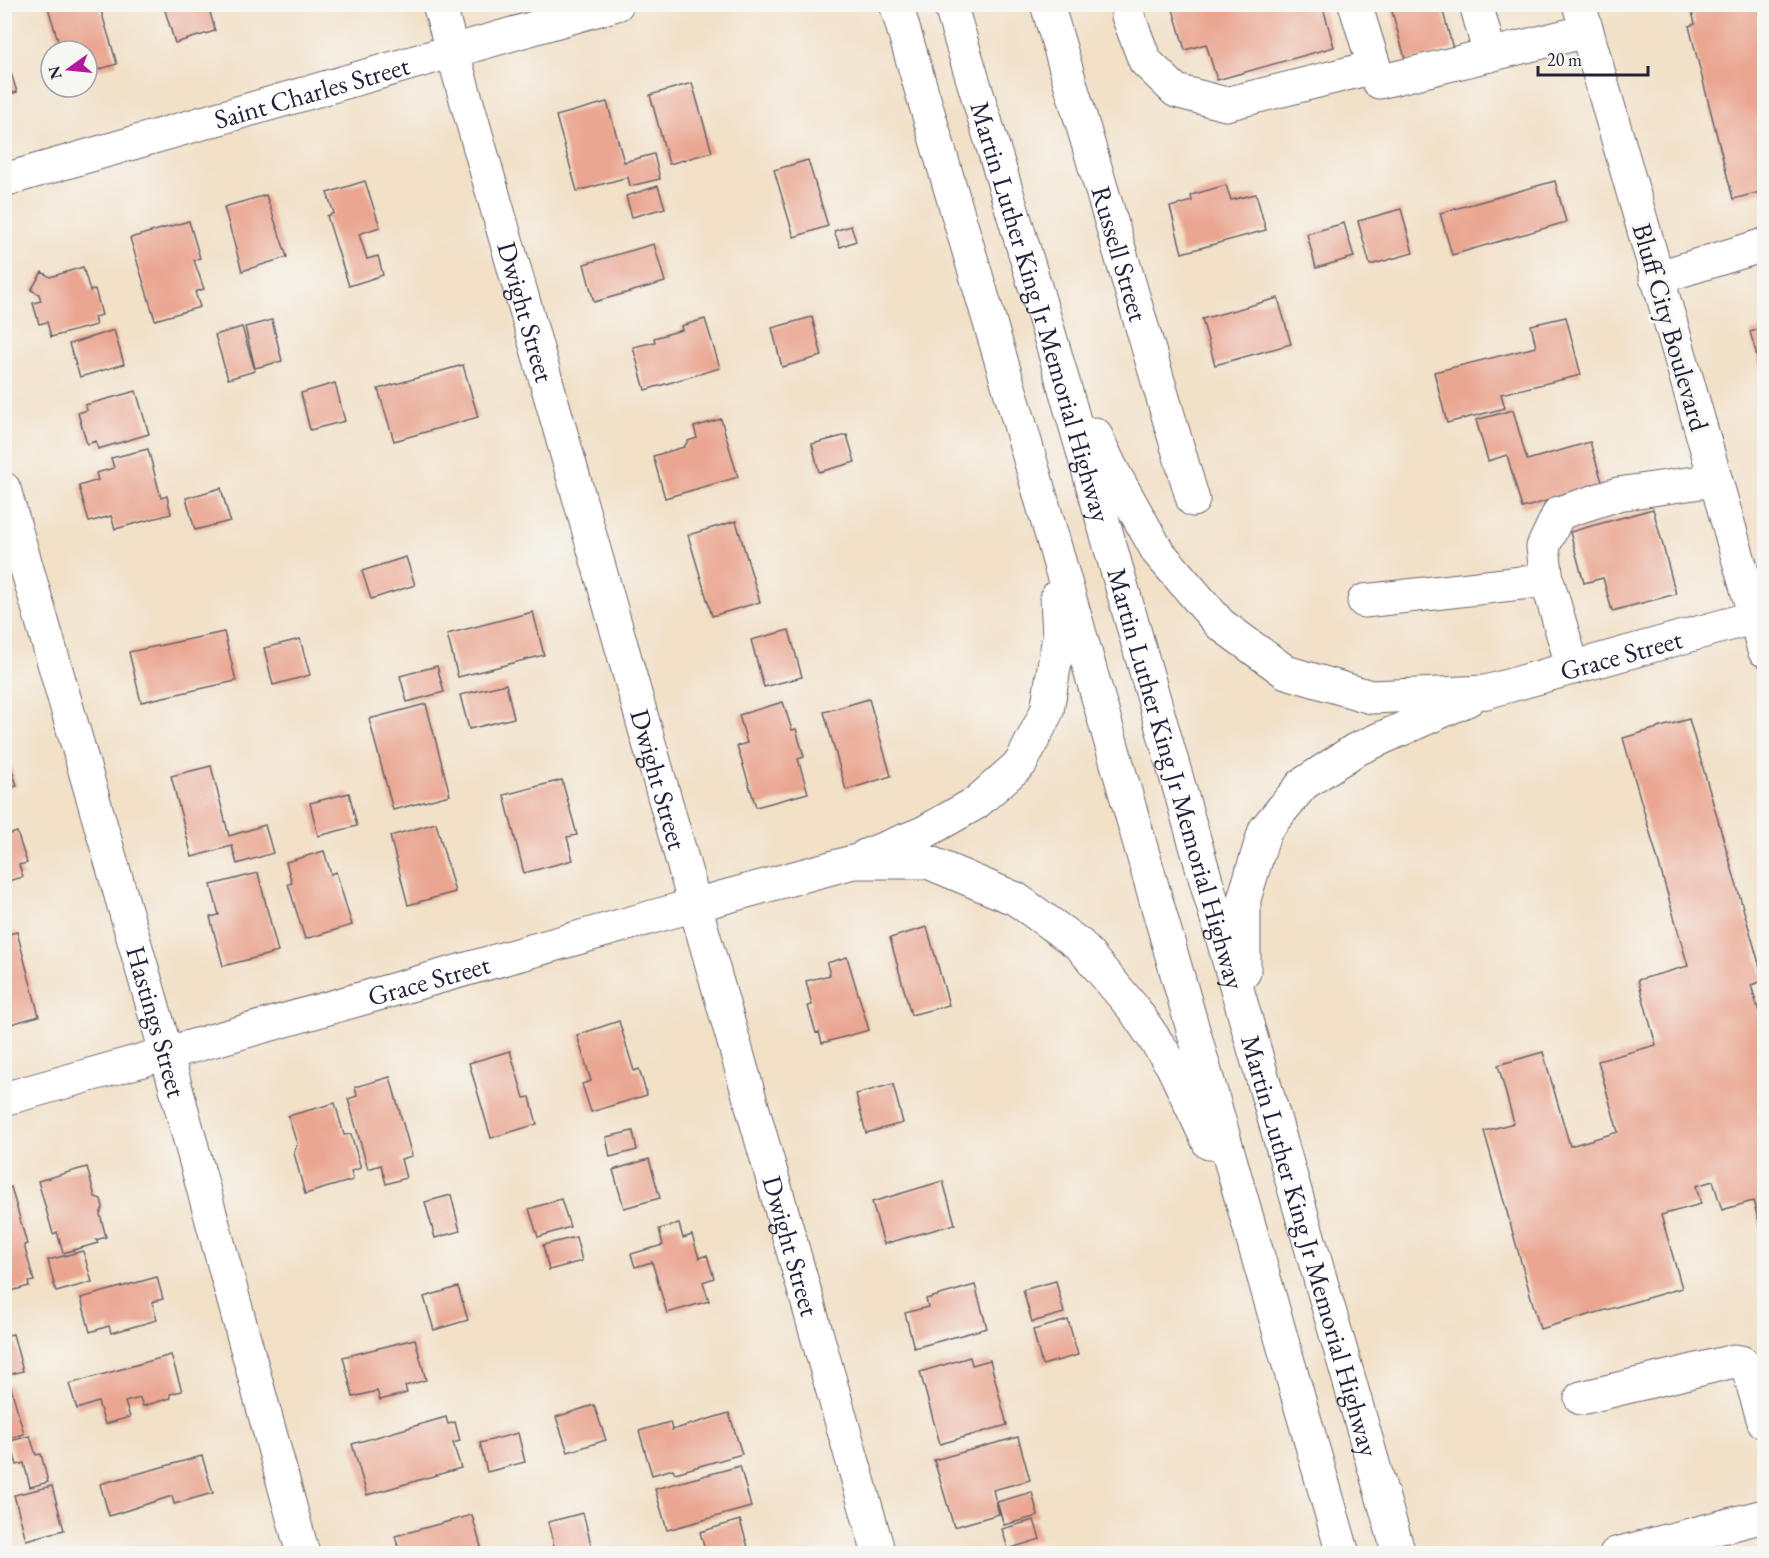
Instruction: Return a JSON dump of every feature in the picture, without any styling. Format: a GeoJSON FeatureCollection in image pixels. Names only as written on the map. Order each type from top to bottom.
{"type":"FeatureCollection","features":[{"type":"Feature","properties":{"kind":"main road","name":"Dwight Street"},"geometry":{"type":"LineString","coordinates":[[439,4],[572,480],[879,1554]]}},
{"type":"Feature","properties":{"kind":"main road","name":"Saint Charles Street"},"geometry":{"type":"LineString","coordinates":[[4,180],[617,4]]}},
{"type":"Feature","properties":{"kind":"main road","name":"Martin Luther King Jr Memorial Highway"},"geometry":{"type":"LineString","coordinates":[[896,4],[1054,544],[1339,1540]]}},
{"type":"Feature","properties":{"kind":"main road","name":"Martin Luther King Jr Memorial Highway"},"geometry":{"type":"LineString","coordinates":[[950,4],[1049,333],[1399,1554]]}},
{"type":"Feature","properties":{"kind":"main road","name":"Russell Street"},"geometry":{"type":"LineString","coordinates":[[1047,4],[1193,500]]}},
{"type":"Feature","properties":{"kind":"main road"},"geometry":{"type":"LineString","coordinates":[[1128,4],[1128,16],[1145,62],[1176,91],[1186,94],[1226,104],[1374,67]]}},
{"type":"Feature","properties":{"kind":"main road"},"geometry":{"type":"LineString","coordinates":[[1355,4],[1379,82],[1490,56],[1583,18]]}},
{"type":"Feature","properties":{"kind":"main road"},"geometry":{"type":"LineString","coordinates":[[1476,4],[1490,56]]}},
{"type":"Feature","properties":{"kind":"main road","name":"Bluff City Boulevard"},"geometry":{"type":"LineString","coordinates":[[1583,18],[1764,650]]}},
{"type":"Feature","properties":{"kind":"main road"},"geometry":{"type":"LineString","coordinates":[[1656,278],[1764,245]]}},
{"type":"Feature","properties":{"kind":"main road"},"geometry":{"type":"LineString","coordinates":[[1049,333],[1111,468],[1158,552],[1220,624],[1286,672],[1371,697],[1486,692]]}},
{"type":"Feature","properties":{"kind":"main road"},"geometry":{"type":"LineString","coordinates":[[1573,668],[1547,580],[1543,547],[1559,513],[1618,494],[1715,480]]}},
{"type":"Feature","properties":{"kind":"main road","name":"Hastings Street"},"geometry":{"type":"LineString","coordinates":[[4,489],[166,1052],[303,1554]]}},
{"type":"Feature","properties":{"kind":"main road"},"geometry":{"type":"LineString","coordinates":[[853,862],[923,832],[976,803],[1021,763],[1047,711],[1059,636],[1054,544]]}},
{"type":"Feature","properties":{"kind":"main road"},"geometry":{"type":"LineString","coordinates":[[1364,601],[1547,580]]}},
{"type":"Feature","properties":{"kind":"main road","name":"Grace Street"},"geometry":{"type":"LineString","coordinates":[[1486,692],[1755,617]]}},
{"type":"Feature","properties":{"kind":"main road"},"geometry":{"type":"LineString","coordinates":[[1244,1010],[1244,898],[1265,830],[1304,784],[1355,750],[1486,692]]}},
{"type":"Feature","properties":{"kind":"main road"},"geometry":{"type":"LineString","coordinates":[[853,862],[928,862],[1017,899],[1080,945],[1134,1009],[1172,1065],[1249,1224]]}},
{"type":"Feature","properties":{"kind":"main road","name":"Grace Street"},"geometry":{"type":"LineString","coordinates":[[4,1098],[853,862]]}},
{"type":"Feature","properties":{"kind":"main road"},"geometry":{"type":"LineString","coordinates":[[1581,1398],[1734,1361],[1741,1362],[1748,1368],[1764,1422]]}},
{"type":"Feature","properties":{"kind":"main road"},"geometry":{"type":"LineString","coordinates":[[1616,1554],[1764,1516]]}},
{"type":"Feature","properties":{"kind":"building"},"geometry":{"type":"Polygon","coordinates":[[[47,4],[99,4],[117,64],[99,69],[99,39],[57,39],[47,4]]]}},
{"type":"Feature","properties":{"kind":"building"},"geometry":{"type":"Polygon","coordinates":[[[163,4],[208,4],[215,31],[175,43],[163,4]]]}},
{"type":"Feature","properties":{"kind":"building"},"geometry":{"type":"Polygon","coordinates":[[[1178,4],[1322,4],[1334,47],[1217,80],[1206,44],[1185,50],[1172,6],[1178,4]]]}},
{"type":"Feature","properties":{"kind":"building"},"geometry":{"type":"Polygon","coordinates":[[[1390,4],[1441,4],[1453,49],[1406,62],[1390,4]]]}},
{"type":"Feature","properties":{"kind":"building"},"geometry":{"type":"Polygon","coordinates":[[[1690,4],[1757,4],[1764,33],[1764,191],[1733,199],[1689,26],[1695,24],[1690,4]]]}},
{"type":"Feature","properties":{"kind":"building"},"geometry":{"type":"Polygon","coordinates":[[[4,51],[17,92],[4,96],[4,51]]]}},
{"type":"Feature","properties":{"kind":"building"},"geometry":{"type":"Polygon","coordinates":[[[692,83],[712,152],[669,164],[650,95],[692,83]]]}},
{"type":"Feature","properties":{"kind":"building"},"geometry":{"type":"Polygon","coordinates":[[[607,102],[624,162],[654,154],[660,179],[630,186],[628,177],[577,191],[556,116],[607,102]]]}},
{"type":"Feature","properties":{"kind":"building"},"geometry":{"type":"Polygon","coordinates":[[[808,160],[828,226],[794,237],[774,170],[808,160]]]}},
{"type":"Feature","properties":{"kind":"building"},"geometry":{"type":"Polygon","coordinates":[[[365,181],[380,227],[359,234],[367,259],[378,256],[383,275],[349,286],[327,216],[334,213],[327,193],[365,181]]]}},
{"type":"Feature","properties":{"kind":"building"},"geometry":{"type":"Polygon","coordinates":[[[1555,181],[1566,222],[1452,255],[1440,213],[1555,181]]]}},
{"type":"Feature","properties":{"kind":"building"},"geometry":{"type":"Polygon","coordinates":[[[1226,185],[1231,200],[1256,194],[1266,230],[1182,253],[1170,207],[1192,201],[1191,195],[1226,185]]]}},
{"type":"Feature","properties":{"kind":"building"},"geometry":{"type":"Polygon","coordinates":[[[658,186],[665,208],[632,217],[626,196],[658,186]]]}},
{"type":"Feature","properties":{"kind":"building"},"geometry":{"type":"Polygon","coordinates":[[[266,195],[287,257],[242,271],[224,207],[266,195]]]}},
{"type":"Feature","properties":{"kind":"building"},"geometry":{"type":"Polygon","coordinates":[[[1401,209],[1413,253],[1370,265],[1358,221],[1401,209]]]}},
{"type":"Feature","properties":{"kind":"building"},"geometry":{"type":"Polygon","coordinates":[[[189,221],[200,258],[194,260],[204,289],[195,292],[200,307],[155,320],[130,238],[189,221]]]}},
{"type":"Feature","properties":{"kind":"building"},"geometry":{"type":"Polygon","coordinates":[[[1344,223],[1354,257],[1316,268],[1307,234],[1344,223]]]}},
{"type":"Feature","properties":{"kind":"building"},"geometry":{"type":"Polygon","coordinates":[[[851,226],[856,241],[840,247],[834,231],[851,226]]]}},
{"type":"Feature","properties":{"kind":"building"},"geometry":{"type":"Polygon","coordinates":[[[654,244],[665,282],[594,302],[584,264],[654,244]]]}},
{"type":"Feature","properties":{"kind":"building"},"geometry":{"type":"Polygon","coordinates":[[[83,267],[90,291],[95,289],[102,315],[94,317],[96,325],[51,337],[47,322],[39,324],[33,303],[41,301],[39,294],[31,290],[42,272],[50,277],[83,267]]]}},
{"type":"Feature","properties":{"kind":"building"},"geometry":{"type":"Polygon","coordinates":[[[1278,298],[1291,344],[1215,365],[1202,319],[1278,298]]]}},
{"type":"Feature","properties":{"kind":"building"},"geometry":{"type":"Polygon","coordinates":[[[812,317],[822,356],[782,367],[772,328],[812,317]]]}},
{"type":"Feature","properties":{"kind":"building"},"geometry":{"type":"Polygon","coordinates":[[[1566,317],[1581,375],[1501,394],[1505,408],[1447,423],[1434,372],[1536,347],[1531,325],[1566,317]]]}},
{"type":"Feature","properties":{"kind":"building"},"geometry":{"type":"Polygon","coordinates":[[[705,319],[720,368],[645,390],[633,347],[655,342],[654,338],[682,330],[681,326],[705,319]]]}},
{"type":"Feature","properties":{"kind":"building"},"geometry":{"type":"Polygon","coordinates":[[[272,320],[282,361],[255,368],[245,327],[272,320]]]}},
{"type":"Feature","properties":{"kind":"building"},"geometry":{"type":"Polygon","coordinates":[[[242,327],[255,371],[228,379],[215,335],[242,327]]]}},
{"type":"Feature","properties":{"kind":"building"},"geometry":{"type":"Polygon","coordinates":[[[1764,328],[1764,380],[1750,332],[1764,328]]]}},
{"type":"Feature","properties":{"kind":"building"},"geometry":{"type":"Polygon","coordinates":[[[114,330],[124,364],[80,377],[69,344],[114,330]]]}},
{"type":"Feature","properties":{"kind":"building"},"geometry":{"type":"Polygon","coordinates":[[[463,365],[478,417],[394,441],[378,389],[463,365]]]}},
{"type":"Feature","properties":{"kind":"building"},"geometry":{"type":"Polygon","coordinates":[[[335,383],[345,421],[310,430],[301,393],[335,383]]]}},
{"type":"Feature","properties":{"kind":"building"},"geometry":{"type":"Polygon","coordinates":[[[136,391],[149,434],[98,449],[96,441],[87,444],[78,413],[87,410],[85,405],[136,391]]]}},
{"type":"Feature","properties":{"kind":"building"},"geometry":{"type":"Polygon","coordinates":[[[1513,410],[1527,460],[1590,442],[1603,485],[1522,508],[1507,455],[1488,461],[1476,420],[1513,410]]]}},
{"type":"Feature","properties":{"kind":"building"},"geometry":{"type":"Polygon","coordinates":[[[721,419],[738,477],[665,498],[653,456],[684,447],[688,441],[697,438],[694,427],[721,419]]]}},
{"type":"Feature","properties":{"kind":"building"},"geometry":{"type":"Polygon","coordinates":[[[847,435],[855,462],[819,472],[812,444],[847,435]]]}},
{"type":"Feature","properties":{"kind":"building"},"geometry":{"type":"Polygon","coordinates":[[[148,449],[161,498],[167,496],[171,514],[115,529],[111,516],[89,522],[79,486],[98,480],[96,473],[114,468],[111,458],[148,449]]]}},
{"type":"Feature","properties":{"kind":"building"},"geometry":{"type":"Polygon","coordinates":[[[221,488],[230,521],[195,530],[186,498],[221,488]]]}},
{"type":"Feature","properties":{"kind":"building"},"geometry":{"type":"Polygon","coordinates":[[[1653,509],[1676,594],[1612,611],[1603,578],[1584,583],[1570,532],[1653,509]]]}},
{"type":"Feature","properties":{"kind":"building"},"geometry":{"type":"Polygon","coordinates":[[[736,521],[760,602],[712,616],[688,535],[736,521]]]}},
{"type":"Feature","properties":{"kind":"building"},"geometry":{"type":"Polygon","coordinates":[[[406,557],[415,585],[371,599],[362,571],[406,557]]]}},
{"type":"Feature","properties":{"kind":"building"},"geometry":{"type":"Polygon","coordinates":[[[533,612],[544,655],[458,677],[447,634],[533,612]]]}},
{"type":"Feature","properties":{"kind":"building"},"geometry":{"type":"Polygon","coordinates":[[[789,630],[802,677],[764,687],[751,640],[789,630]]]}},
{"type":"Feature","properties":{"kind":"building"},"geometry":{"type":"Polygon","coordinates":[[[224,632],[236,681],[141,702],[129,652],[224,632]]]}},
{"type":"Feature","properties":{"kind":"building"},"geometry":{"type":"Polygon","coordinates":[[[300,639],[310,675],[273,685],[264,648],[300,639]]]}},
{"type":"Feature","properties":{"kind":"building"},"geometry":{"type":"Polygon","coordinates":[[[437,666],[444,692],[407,702],[400,676],[437,666]]]}},
{"type":"Feature","properties":{"kind":"building"},"geometry":{"type":"Polygon","coordinates":[[[506,684],[514,718],[469,729],[460,695],[506,684]]]}},
{"type":"Feature","properties":{"kind":"building"},"geometry":{"type":"Polygon","coordinates":[[[869,699],[891,776],[846,790],[824,712],[869,699]]]}},
{"type":"Feature","properties":{"kind":"building"},"geometry":{"type":"Polygon","coordinates":[[[783,702],[792,730],[796,729],[804,757],[798,759],[808,793],[756,807],[737,746],[747,743],[739,715],[783,702]]]}},
{"type":"Feature","properties":{"kind":"building"},"geometry":{"type":"Polygon","coordinates":[[[426,704],[450,795],[393,810],[369,719],[426,704]]]}},
{"type":"Feature","properties":{"kind":"building"},"geometry":{"type":"Polygon","coordinates":[[[1689,719],[1764,981],[1751,985],[1760,1015],[1764,1014],[1764,1238],[1753,1201],[1722,1210],[1713,1181],[1696,1186],[1701,1204],[1661,1215],[1682,1288],[1540,1329],[1484,1131],[1514,1123],[1498,1065],[1543,1052],[1570,1146],[1618,1132],[1598,1061],[1656,1045],[1638,980],[1688,966],[1623,738],[1689,719]]]}},
{"type":"Feature","properties":{"kind":"building"},"geometry":{"type":"Polygon","coordinates":[[[4,744],[17,786],[4,789],[4,744]]]}},
{"type":"Feature","properties":{"kind":"building"},"geometry":{"type":"Polygon","coordinates":[[[211,766],[229,836],[265,825],[273,853],[237,864],[232,846],[192,857],[171,776],[211,766]]]}},
{"type":"Feature","properties":{"kind":"building"},"geometry":{"type":"Polygon","coordinates":[[[562,780],[577,835],[567,837],[573,860],[524,873],[504,795],[562,780]]]}},
{"type":"Feature","properties":{"kind":"building"},"geometry":{"type":"Polygon","coordinates":[[[349,793],[357,826],[318,836],[310,803],[349,793]]]}},
{"type":"Feature","properties":{"kind":"building"},"geometry":{"type":"Polygon","coordinates":[[[436,823],[455,892],[408,905],[390,836],[436,823]]]}},
{"type":"Feature","properties":{"kind":"building"},"geometry":{"type":"Polygon","coordinates":[[[17,832],[27,863],[19,865],[23,877],[4,882],[4,836],[17,832]]]}},
{"type":"Feature","properties":{"kind":"building"},"geometry":{"type":"Polygon","coordinates":[[[324,851],[331,874],[336,872],[352,925],[305,939],[288,884],[292,883],[286,862],[324,851]]]}},
{"type":"Feature","properties":{"kind":"building"},"geometry":{"type":"Polygon","coordinates":[[[258,873],[278,952],[223,966],[210,917],[219,915],[211,885],[258,873]]]}},
{"type":"Feature","properties":{"kind":"building"},"geometry":{"type":"Polygon","coordinates":[[[927,927],[949,1005],[911,1015],[890,938],[927,927]]]}},
{"type":"Feature","properties":{"kind":"building"},"geometry":{"type":"Polygon","coordinates":[[[17,932],[39,1016],[4,1026],[4,935],[17,932]]]}},
{"type":"Feature","properties":{"kind":"building"},"geometry":{"type":"Polygon","coordinates":[[[847,957],[869,1030],[822,1043],[819,1032],[816,1033],[808,1006],[812,1005],[806,981],[830,975],[827,963],[847,957]]]}},
{"type":"Feature","properties":{"kind":"building"},"geometry":{"type":"Polygon","coordinates":[[[619,1021],[634,1071],[639,1069],[647,1095],[591,1112],[582,1084],[591,1081],[577,1035],[619,1021]]]}},
{"type":"Feature","properties":{"kind":"building"},"geometry":{"type":"Polygon","coordinates":[[[510,1051],[524,1098],[530,1097],[537,1124],[491,1138],[469,1063],[510,1051]]]}},
{"type":"Feature","properties":{"kind":"building"},"geometry":{"type":"Polygon","coordinates":[[[390,1077],[412,1156],[401,1159],[406,1178],[386,1184],[381,1165],[368,1169],[348,1099],[357,1096],[355,1087],[390,1077]]]}},
{"type":"Feature","properties":{"kind":"building"},"geometry":{"type":"Polygon","coordinates":[[[893,1084],[903,1123],[866,1133],[856,1094],[893,1084]]]}},
{"type":"Feature","properties":{"kind":"building"},"geometry":{"type":"Polygon","coordinates":[[[335,1103],[344,1135],[351,1134],[361,1168],[351,1171],[353,1180],[305,1194],[294,1153],[297,1144],[288,1116],[335,1103]]]}},
{"type":"Feature","properties":{"kind":"building"},"geometry":{"type":"Polygon","coordinates":[[[633,1131],[637,1150],[610,1157],[606,1137],[633,1131]]]}},
{"type":"Feature","properties":{"kind":"building"},"geometry":{"type":"Polygon","coordinates":[[[649,1159],[660,1198],[624,1208],[613,1170],[649,1159]]]}},
{"type":"Feature","properties":{"kind":"building"},"geometry":{"type":"Polygon","coordinates":[[[87,1167],[95,1197],[101,1199],[103,1207],[100,1214],[106,1237],[96,1240],[98,1243],[63,1253],[57,1232],[53,1234],[38,1181],[87,1167]]]}},
{"type":"Feature","properties":{"kind":"building"},"geometry":{"type":"Polygon","coordinates":[[[943,1181],[955,1224],[884,1244],[872,1202],[943,1181]]]}},
{"type":"Feature","properties":{"kind":"building"},"geometry":{"type":"Polygon","coordinates":[[[11,1187],[27,1244],[24,1245],[34,1281],[28,1282],[29,1286],[4,1293],[4,1189],[11,1187]]]}},
{"type":"Feature","properties":{"kind":"building"},"geometry":{"type":"Polygon","coordinates":[[[451,1195],[460,1231],[435,1238],[425,1202],[451,1195]]]}},
{"type":"Feature","properties":{"kind":"building"},"geometry":{"type":"Polygon","coordinates":[[[561,1199],[570,1227],[538,1237],[529,1209],[561,1199]]]}},
{"type":"Feature","properties":{"kind":"building"},"geometry":{"type":"Polygon","coordinates":[[[679,1224],[683,1238],[692,1235],[699,1258],[707,1255],[714,1278],[703,1282],[709,1301],[667,1313],[652,1262],[635,1267],[631,1254],[663,1245],[659,1229],[679,1224]]]}},
{"type":"Feature","properties":{"kind":"building"},"geometry":{"type":"Polygon","coordinates":[[[576,1237],[582,1261],[549,1270],[543,1245],[576,1237]]]}},
{"type":"Feature","properties":{"kind":"building"},"geometry":{"type":"Polygon","coordinates":[[[83,1251],[92,1282],[56,1292],[48,1260],[83,1251]]]}},
{"type":"Feature","properties":{"kind":"building"},"geometry":{"type":"Polygon","coordinates":[[[157,1277],[163,1299],[152,1302],[157,1320],[111,1333],[109,1326],[90,1332],[81,1298],[157,1277]]]}},
{"type":"Feature","properties":{"kind":"building"},"geometry":{"type":"Polygon","coordinates":[[[1056,1281],[1064,1313],[1032,1322],[1023,1290],[1056,1281]]]}},
{"type":"Feature","properties":{"kind":"building"},"geometry":{"type":"Polygon","coordinates":[[[975,1285],[987,1328],[914,1348],[905,1313],[928,1307],[926,1299],[975,1285]]]}},
{"type":"Feature","properties":{"kind":"building"},"geometry":{"type":"Polygon","coordinates":[[[458,1287],[468,1320],[434,1330],[424,1297],[458,1287]]]}},
{"type":"Feature","properties":{"kind":"building"},"geometry":{"type":"Polygon","coordinates":[[[1068,1320],[1078,1355],[1042,1365],[1033,1330],[1068,1320]]]}},
{"type":"Feature","properties":{"kind":"building"},"geometry":{"type":"Polygon","coordinates":[[[13,1334],[23,1371],[4,1376],[4,1336],[13,1334]]]}},
{"type":"Feature","properties":{"kind":"building"},"geometry":{"type":"Polygon","coordinates":[[[415,1339],[426,1380],[405,1386],[407,1393],[380,1400],[377,1391],[353,1397],[343,1357],[415,1339]]]}},
{"type":"Feature","properties":{"kind":"building"},"geometry":{"type":"Polygon","coordinates":[[[171,1355],[182,1391],[170,1394],[171,1398],[143,1406],[140,1398],[125,1402],[130,1417],[105,1424],[98,1402],[77,1409],[69,1384],[171,1355]]]}},
{"type":"Feature","properties":{"kind":"building"},"geometry":{"type":"Polygon","coordinates":[[[970,1357],[972,1365],[990,1360],[1007,1425],[940,1444],[920,1372],[970,1357]]]}},
{"type":"Feature","properties":{"kind":"building"},"geometry":{"type":"Polygon","coordinates":[[[10,1384],[24,1434],[4,1440],[4,1385],[10,1384]]]}},
{"type":"Feature","properties":{"kind":"building"},"geometry":{"type":"Polygon","coordinates":[[[594,1405],[606,1440],[568,1452],[556,1417],[594,1405]]]}},
{"type":"Feature","properties":{"kind":"building"},"geometry":{"type":"Polygon","coordinates":[[[729,1413],[742,1454],[675,1473],[673,1469],[652,1475],[639,1431],[670,1422],[672,1430],[729,1413]]]}},
{"type":"Feature","properties":{"kind":"building"},"geometry":{"type":"Polygon","coordinates":[[[446,1417],[448,1424],[455,1422],[460,1441],[453,1443],[461,1468],[367,1495],[352,1444],[446,1417]]]}},
{"type":"Feature","properties":{"kind":"building"},"geometry":{"type":"Polygon","coordinates":[[[518,1433],[525,1462],[487,1472],[480,1443],[518,1433]]]}},
{"type":"Feature","properties":{"kind":"building"},"geometry":{"type":"Polygon","coordinates":[[[30,1436],[36,1455],[41,1454],[48,1482],[30,1487],[24,1463],[17,1465],[10,1441],[30,1436]]]}},
{"type":"Feature","properties":{"kind":"building"},"geometry":{"type":"Polygon","coordinates":[[[1018,1437],[1030,1480],[993,1490],[999,1514],[954,1527],[934,1460],[1018,1437]]]}},
{"type":"Feature","properties":{"kind":"building"},"geometry":{"type":"Polygon","coordinates":[[[202,1456],[213,1493],[174,1504],[172,1496],[109,1516],[100,1484],[202,1456]]]}},
{"type":"Feature","properties":{"kind":"building"},"geometry":{"type":"Polygon","coordinates":[[[740,1466],[751,1507],[667,1530],[655,1489],[740,1466]]]}},
{"type":"Feature","properties":{"kind":"building"},"geometry":{"type":"Polygon","coordinates":[[[52,1486],[64,1530],[26,1540],[14,1495],[52,1486]]]}},
{"type":"Feature","properties":{"kind":"building"},"geometry":{"type":"Polygon","coordinates":[[[1032,1492],[1038,1516],[1004,1525],[997,1502],[1032,1492]]]}},
{"type":"Feature","properties":{"kind":"building"},"geometry":{"type":"Polygon","coordinates":[[[583,1513],[592,1548],[556,1554],[548,1522],[583,1513]]]}},
{"type":"Feature","properties":{"kind":"building"},"geometry":{"type":"Polygon","coordinates":[[[472,1515],[483,1554],[400,1554],[395,1536],[472,1515]]]}},
{"type":"Feature","properties":{"kind":"building"},"geometry":{"type":"Polygon","coordinates":[[[740,1520],[750,1554],[706,1554],[700,1532],[740,1520]]]}},
{"type":"Feature","properties":{"kind":"building"},"geometry":{"type":"Polygon","coordinates":[[[1034,1520],[1040,1539],[1008,1549],[1002,1529],[1034,1520]]]}},
{"type":"Feature","properties":{"kind":"building"},"geometry":{"type":"Polygon","coordinates":[[[4,1532],[9,1546],[4,1547],[4,1532]]]}}]}
